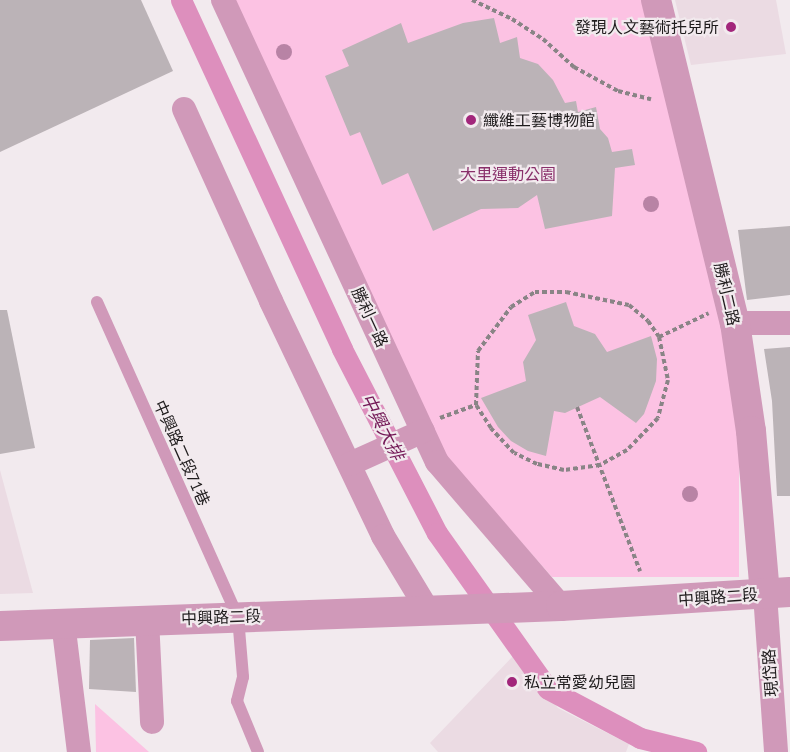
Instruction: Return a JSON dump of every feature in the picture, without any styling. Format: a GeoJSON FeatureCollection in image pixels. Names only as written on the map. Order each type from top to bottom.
{"type":"FeatureCollection","features":[{"type":"Feature","properties":{"kind":"street","name":"勝利一路"},"geometry":{"type":"LineString","coordinates":[[223,0],[431,425],[437,462],[561,606]]}},
{"type":"Feature","properties":{"kind":"street","name":"勝利二路"},"geometry":{"type":"LineString","coordinates":[[656,0],[722,318],[751,431],[778,593]]}},
{"type":"Feature","properties":{"kind":"street"},"geometry":{"type":"LineString","coordinates":[[184,109],[271,302],[351,464],[383,536],[434,609]]}},
{"type":"Feature","properties":{"kind":"street"},"geometry":{"type":"LineString","coordinates":[[722,318],[790,323]]}},
{"type":"Feature","properties":{"kind":"street"},"geometry":{"type":"LineString","coordinates":[[351,464],[431,425]]}},
{"type":"Feature","properties":{"kind":"street","name":"中興路二段"},"geometry":{"type":"LineString","coordinates":[[0,626],[561,606],[778,593]]}},
{"type":"Feature","properties":{"kind":"street","name":"現岱路"},"geometry":{"type":"LineString","coordinates":[[776,752],[778,593]]}},
{"type":"Feature","properties":{"kind":"street"},"geometry":{"type":"LineString","coordinates":[[147,619],[152,722]]}},
{"type":"Feature","properties":{"kind":"street"},"geometry":{"type":"LineString","coordinates":[[63,622],[80,752]]}},
{"type":"Feature","properties":{"kind":"lane","name":"中興路二段71巷"},"geometry":{"type":"LineString","coordinates":[[97,302],[238,617],[243,677],[237,701],[258,752]]}},
{"type":"Feature","properties":{"kind":"path"},"geometry":{"type":"LineString","coordinates":[[472,0],[543,39],[574,67],[618,91],[651,99]]}},
{"type":"Feature","properties":{"kind":"path"},"geometry":{"type":"LineString","coordinates":[[534,292],[566,292],[628,305],[648,321],[659,337],[668,380],[658,418],[627,450],[600,465],[564,470],[537,464],[514,453],[491,428],[476,405],[478,351],[511,307],[534,292]]}},
{"type":"Feature","properties":{"kind":"path"},"geometry":{"type":"LineString","coordinates":[[659,337],[722,318]]}},
{"type":"Feature","properties":{"kind":"path"},"geometry":{"type":"LineString","coordinates":[[431,425],[476,405]]}},
{"type":"Feature","properties":{"kind":"path"},"geometry":{"type":"LineString","coordinates":[[577,407],[640,571]]}},
{"type":"Feature","properties":{"kind":"shaded area","name":"發現人文藝術托兒所"},"geometry":{"type":"Polygon","coordinates":[[[675,0],[776,0],[786,54],[691,65],[675,0]]]}},
{"type":"Feature","properties":{"kind":"shaded area"},"geometry":{"type":"Polygon","coordinates":[[[0,470],[33,593],[0,594],[0,470]]]}},
{"type":"Feature","properties":{"kind":"shaded area","name":"私立常愛幼兒園"},"geometry":{"type":"Polygon","coordinates":[[[513,656],[558,708],[629,744],[626,752],[438,752],[430,743],[513,656]]]}},
{"type":"Feature","properties":{"kind":"green space","name":"大里運動公園"},"geometry":{"type":"Polygon","coordinates":[[[235,0],[643,0],[725,320],[739,431],[739,577],[552,577],[447,458],[235,0]]]}},
{"type":"Feature","properties":{"kind":"green space"},"geometry":{"type":"Polygon","coordinates":[[[95,704],[149,752],[96,752],[95,704]]]}},
{"type":"Feature","properties":{"kind":"building"},"geometry":{"type":"Polygon","coordinates":[[[0,0],[141,0],[173,71],[0,152],[0,0]]]}},
{"type":"Feature","properties":{"kind":"building","name":"纖維工藝博物館"},"geometry":{"type":"Polygon","coordinates":[[[494,18],[500,43],[517,37],[520,58],[538,64],[553,80],[565,103],[576,101],[578,112],[596,107],[600,129],[608,138],[612,152],[632,149],[635,165],[615,168],[612,216],[545,229],[537,195],[518,208],[481,209],[433,231],[408,173],[382,185],[360,132],[350,136],[325,76],[349,66],[342,50],[401,23],[408,43],[463,23],[494,18]]]}},
{"type":"Feature","properties":{"kind":"building"},"geometry":{"type":"Polygon","coordinates":[[[790,226],[790,295],[747,300],[738,230],[790,226]]]}},
{"type":"Feature","properties":{"kind":"building"},"geometry":{"type":"Polygon","coordinates":[[[566,302],[574,326],[595,334],[607,352],[651,336],[657,359],[656,381],[644,414],[636,423],[600,397],[565,413],[554,411],[546,456],[528,451],[511,441],[498,427],[481,398],[526,381],[523,362],[536,340],[528,315],[566,302]]]}},
{"type":"Feature","properties":{"kind":"building"},"geometry":{"type":"Polygon","coordinates":[[[0,310],[7,310],[35,448],[0,454],[0,310]]]}},
{"type":"Feature","properties":{"kind":"building"},"geometry":{"type":"Polygon","coordinates":[[[790,347],[790,496],[777,496],[772,401],[764,349],[790,347]]]}},
{"type":"Feature","properties":{"kind":"building"},"geometry":{"type":"Polygon","coordinates":[[[134,638],[136,692],[89,689],[90,640],[134,638]]]}},
{"type":"Feature","properties":{"kind":"waterway","name":"中興大排"},"geometry":{"type":"LineString","coordinates":[[181,0],[342,349],[437,533],[548,689],[640,738],[696,752]]}},
{"type":"Feature","properties":{"kind":"place","name":"發現人文藝術托兒所"},"geometry":{"type":"Point","coordinates":[731,27]}},
{"type":"Feature","properties":{"kind":"place","name":"纖維工藝博物館"},"geometry":{"type":"Point","coordinates":[471,120]}},
{"type":"Feature","properties":{"kind":"place","name":"私立常愛幼兒園"},"geometry":{"type":"Point","coordinates":[512,682]}}]}
